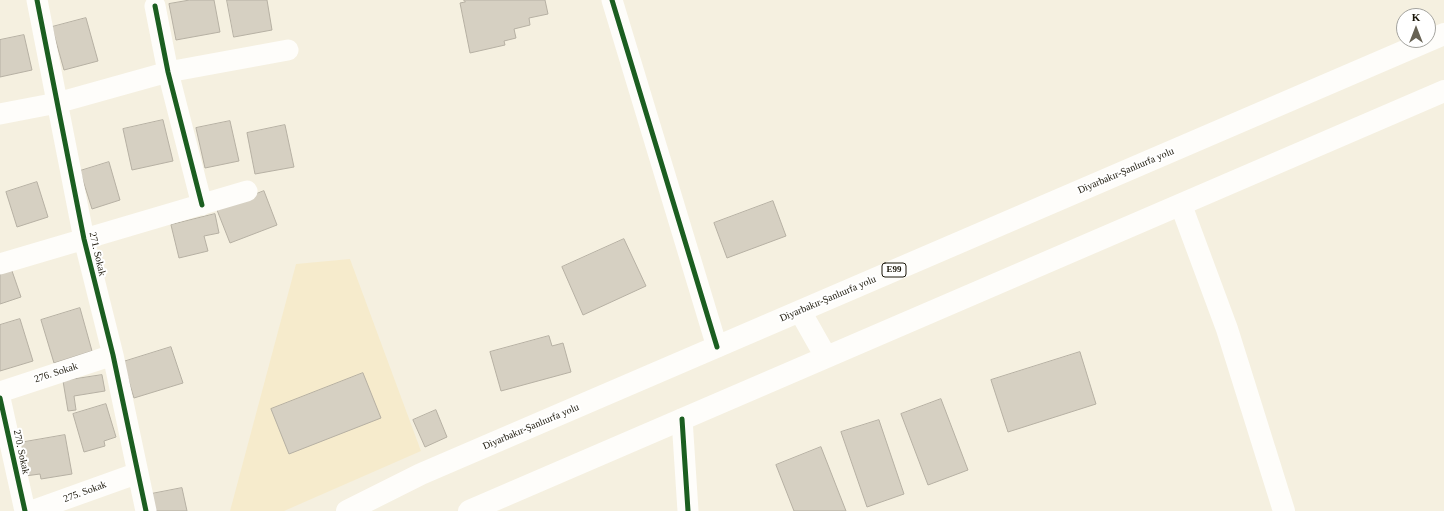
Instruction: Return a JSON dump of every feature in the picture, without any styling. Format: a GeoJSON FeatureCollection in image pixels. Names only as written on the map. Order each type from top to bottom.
{"type":"FeatureCollection","features":[{"type":"Feature","properties":{"kind":"main road","name":"Diyarbakır-Şanlıurfa yolu"},"geometry":{"type":"LineString","coordinates":[[346,511],[429,471],[1444,34]]}},
{"type":"Feature","properties":{"kind":"main road"},"geometry":{"type":"LineString","coordinates":[[469,511],[1444,91]]}},
{"type":"Feature","properties":{"kind":"main road"},"geometry":{"type":"LineString","coordinates":[[1180,205],[1227,329],[1284,511]]}},
{"type":"Feature","properties":{"kind":"main road"},"geometry":{"type":"LineString","coordinates":[[800,311],[826,357]]}},
{"type":"Feature","properties":{"kind":"street","name":"271. Sokak"},"geometry":{"type":"LineString","coordinates":[[37,0],[84,239],[113,355],[146,511]]}},
{"type":"Feature","properties":{"kind":"street"},"geometry":{"type":"LineString","coordinates":[[612,0],[717,347]]}},
{"type":"Feature","properties":{"kind":"street"},"geometry":{"type":"LineString","coordinates":[[155,6],[168,72],[202,205]]}},
{"type":"Feature","properties":{"kind":"street"},"geometry":{"type":"LineString","coordinates":[[0,114],[57,102],[168,72],[288,50]]}},
{"type":"Feature","properties":{"kind":"street"},"geometry":{"type":"LineString","coordinates":[[0,264],[247,191]]}},
{"type":"Feature","properties":{"kind":"street","name":"276. Sokak"},"geometry":{"type":"LineString","coordinates":[[0,392],[113,355]]}},
{"type":"Feature","properties":{"kind":"street","name":"270. Sokak"},"geometry":{"type":"LineString","coordinates":[[0,398],[25,511]]}},
{"type":"Feature","properties":{"kind":"street"},"geometry":{"type":"LineString","coordinates":[[682,419],[688,511]]}},
{"type":"Feature","properties":{"kind":"street","name":"275. Sokak"},"geometry":{"type":"LineString","coordinates":[[32,511],[138,473]]}},
{"type":"Feature","properties":{"kind":"shaded area"},"geometry":{"type":"Polygon","coordinates":[[[350,259],[421,451],[284,511],[230,511],[296,264],[350,259]]]}},
{"type":"Feature","properties":{"kind":"building"},"geometry":{"type":"Polygon","coordinates":[[[190,0],[214,0],[220,32],[176,40],[169,4],[190,0]]]}},
{"type":"Feature","properties":{"kind":"building"},"geometry":{"type":"Polygon","coordinates":[[[227,0],[267,0],[272,30],[234,37],[227,0]]]}},
{"type":"Feature","properties":{"kind":"building"},"geometry":{"type":"Polygon","coordinates":[[[464,0],[545,0],[548,14],[529,18],[530,25],[514,29],[516,38],[504,41],[505,45],[470,53],[460,3],[465,2],[464,0]]]}},
{"type":"Feature","properties":{"kind":"building"},"geometry":{"type":"Polygon","coordinates":[[[86,18],[98,61],[64,70],[52,27],[86,18]]]}},
{"type":"Feature","properties":{"kind":"building"},"geometry":{"type":"Polygon","coordinates":[[[24,35],[32,70],[0,77],[0,40],[24,35]]]}},
{"type":"Feature","properties":{"kind":"building"},"geometry":{"type":"Polygon","coordinates":[[[163,120],[173,161],[132,170],[123,129],[163,120]]]}},
{"type":"Feature","properties":{"kind":"building"},"geometry":{"type":"Polygon","coordinates":[[[230,121],[239,161],[205,168],[196,128],[230,121]]]}},
{"type":"Feature","properties":{"kind":"building"},"geometry":{"type":"Polygon","coordinates":[[[285,125],[294,167],[255,174],[247,133],[285,125]]]}},
{"type":"Feature","properties":{"kind":"building"},"geometry":{"type":"Polygon","coordinates":[[[109,162],[120,200],[92,209],[80,171],[109,162]]]}},
{"type":"Feature","properties":{"kind":"building"},"geometry":{"type":"Polygon","coordinates":[[[37,182],[48,217],[17,227],[6,192],[37,182]]]}},
{"type":"Feature","properties":{"kind":"building"},"geometry":{"type":"Polygon","coordinates":[[[264,191],[277,225],[230,243],[217,210],[264,191]]]}},
{"type":"Feature","properties":{"kind":"building"},"geometry":{"type":"Polygon","coordinates":[[[773,201],[786,236],[727,258],[714,223],[773,201]]]}},
{"type":"Feature","properties":{"kind":"building"},"geometry":{"type":"Polygon","coordinates":[[[215,214],[219,233],[204,236],[208,251],[179,258],[171,225],[215,214]]]}},
{"type":"Feature","properties":{"kind":"building"},"geometry":{"type":"Polygon","coordinates":[[[624,239],[646,286],[583,315],[562,267],[624,239]]]}},
{"type":"Feature","properties":{"kind":"building"},"geometry":{"type":"Polygon","coordinates":[[[11,268],[21,297],[0,304],[0,271],[11,268]]]}},
{"type":"Feature","properties":{"kind":"building"},"geometry":{"type":"Polygon","coordinates":[[[80,308],[92,351],[54,363],[41,320],[80,308]]]}},
{"type":"Feature","properties":{"kind":"building"},"geometry":{"type":"Polygon","coordinates":[[[20,319],[33,361],[0,371],[0,325],[20,319]]]}},
{"type":"Feature","properties":{"kind":"building"},"geometry":{"type":"Polygon","coordinates":[[[549,336],[552,346],[563,343],[571,372],[501,391],[490,352],[549,336]]]}},
{"type":"Feature","properties":{"kind":"building"},"geometry":{"type":"Polygon","coordinates":[[[171,347],[183,383],[134,398],[123,362],[171,347]]]}},
{"type":"Feature","properties":{"kind":"building"},"geometry":{"type":"Polygon","coordinates":[[[1080,352],[1096,404],[1008,432],[991,380],[1080,352]]]}},
{"type":"Feature","properties":{"kind":"building"},"geometry":{"type":"Polygon","coordinates":[[[363,373],[381,418],[289,454],[271,409],[363,373]]]}},
{"type":"Feature","properties":{"kind":"building"},"geometry":{"type":"Polygon","coordinates":[[[102,375],[105,391],[74,396],[76,410],[68,411],[63,381],[102,375]]]}},
{"type":"Feature","properties":{"kind":"building"},"geometry":{"type":"Polygon","coordinates":[[[941,399],[968,470],[928,485],[901,414],[941,399]]]}},
{"type":"Feature","properties":{"kind":"building"},"geometry":{"type":"Polygon","coordinates":[[[106,404],[116,437],[104,441],[105,446],[84,452],[73,414],[106,404]]]}},
{"type":"Feature","properties":{"kind":"building"},"geometry":{"type":"Polygon","coordinates":[[[436,410],[447,437],[425,447],[413,420],[436,410]]]}},
{"type":"Feature","properties":{"kind":"building"},"geometry":{"type":"Polygon","coordinates":[[[879,420],[904,494],[867,507],[841,432],[879,420]]]}},
{"type":"Feature","properties":{"kind":"building"},"geometry":{"type":"Polygon","coordinates":[[[65,435],[72,474],[41,479],[40,474],[25,476],[19,443],[65,435]]]}},
{"type":"Feature","properties":{"kind":"building"},"geometry":{"type":"Polygon","coordinates":[[[821,447],[846,511],[794,511],[776,465],[821,447]]]}},
{"type":"Feature","properties":{"kind":"building"},"geometry":{"type":"Polygon","coordinates":[[[182,488],[187,511],[149,511],[146,495],[182,488]]]}},
{"type":"Feature","properties":{"kind":"cycle path"},"geometry":{"type":"LineString","coordinates":[[37,0],[84,239],[113,355],[146,511]]}},
{"type":"Feature","properties":{"kind":"cycle path"},"geometry":{"type":"LineString","coordinates":[[612,0],[717,347]]}},
{"type":"Feature","properties":{"kind":"cycle path"},"geometry":{"type":"LineString","coordinates":[[155,6],[168,72],[202,205]]}},
{"type":"Feature","properties":{"kind":"cycle path"},"geometry":{"type":"LineString","coordinates":[[0,398],[25,511]]}},
{"type":"Feature","properties":{"kind":"cycle path"},"geometry":{"type":"LineString","coordinates":[[682,419],[688,511]]}}]}
